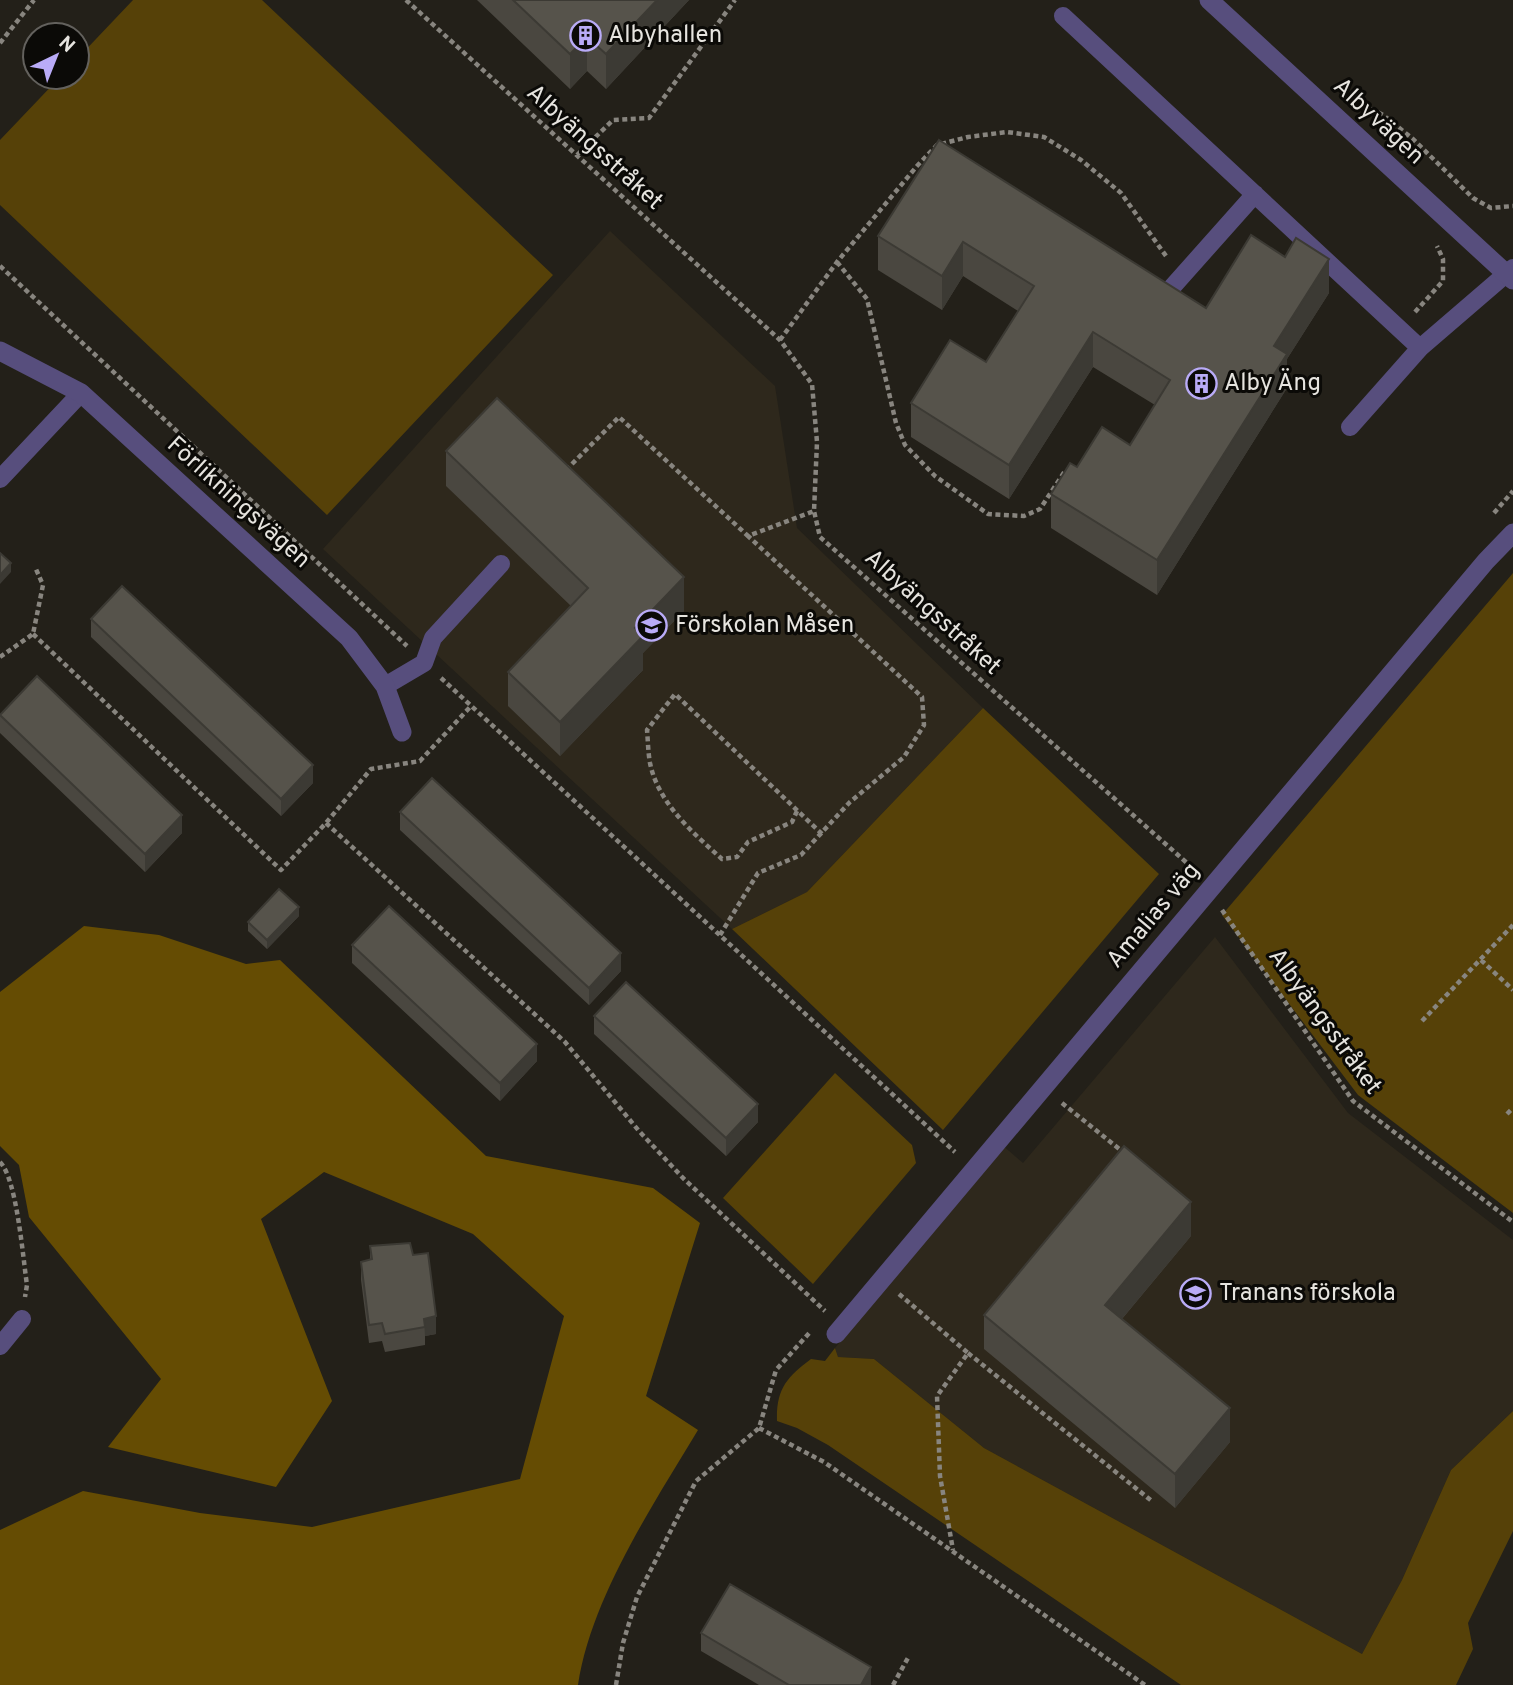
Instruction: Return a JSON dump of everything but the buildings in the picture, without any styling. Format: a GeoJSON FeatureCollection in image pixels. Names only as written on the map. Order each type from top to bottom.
{"type":"FeatureCollection","features":[{"type":"Feature","properties":{"kind":"street","name":"Albyvägen"},"geometry":{"type":"LineString","coordinates":[[1209,0],[1511,274]]}},
{"type":"Feature","properties":{"kind":"street","name":"Förlikningsvägen"},"geometry":{"type":"LineString","coordinates":[[0,351],[81,393],[349,638],[385,686],[402,732]]}},
{"type":"Feature","properties":{"kind":"street","name":"Amalias väg"},"geometry":{"type":"LineString","coordinates":[[836,1334],[1486,561],[1513,533]]}},
{"type":"Feature","properties":{"kind":"lane"},"geometry":{"type":"LineString","coordinates":[[1063,16],[1420,348]]}},
{"type":"Feature","properties":{"kind":"lane"},"geometry":{"type":"LineString","coordinates":[[1166,294],[1255,194]]}},
{"type":"Feature","properties":{"kind":"lane"},"geometry":{"type":"LineString","coordinates":[[1350,427],[1420,348],[1511,274]]}},
{"type":"Feature","properties":{"kind":"lane"},"geometry":{"type":"LineString","coordinates":[[0,479],[81,393]]}},
{"type":"Feature","properties":{"kind":"lane"},"geometry":{"type":"LineString","coordinates":[[385,686],[424,663],[433,638],[501,564]]}},
{"type":"Feature","properties":{"kind":"lane"},"geometry":{"type":"LineString","coordinates":[[0,1346],[22,1319]]}},
{"type":"Feature","properties":{"kind":"path"},"geometry":{"type":"LineString","coordinates":[[0,43],[34,0]]}},
{"type":"Feature","properties":{"kind":"path","name":"Albyängsstråket"},"geometry":{"type":"LineString","coordinates":[[405,0],[780,340],[812,384],[817,442],[814,511],[820,537],[1193,868],[1353,1101],[1513,1222]]}},
{"type":"Feature","properties":{"kind":"path"},"geometry":{"type":"LineString","coordinates":[[577,155],[613,120],[649,118],[735,0]]}},
{"type":"Feature","properties":{"kind":"path"},"geometry":{"type":"LineString","coordinates":[[1359,103],[1383,115],[1413,139],[1472,198],[1491,208],[1513,206]]}},
{"type":"Feature","properties":{"kind":"path"},"geometry":{"type":"LineString","coordinates":[[780,340],[837,262],[917,166],[937,145],[968,137],[1007,132],[1044,137],[1081,160],[1121,193],[1180,278]]}},
{"type":"Feature","properties":{"kind":"path"},"geometry":{"type":"LineString","coordinates":[[1400,329],[1443,281],[1443,259],[1433,239]]}},
{"type":"Feature","properties":{"kind":"path"},"geometry":{"type":"LineString","coordinates":[[837,262],[867,299],[897,423],[905,445],[935,476],[988,514],[1024,516],[1040,509],[1065,471]]}},
{"type":"Feature","properties":{"kind":"path"},"geometry":{"type":"LineString","coordinates":[[0,267],[424,663],[955,1152]]}},
{"type":"Feature","properties":{"kind":"path"},"geometry":{"type":"LineString","coordinates":[[559,477],[619,417],[922,697],[924,725],[905,757],[850,802],[801,855],[758,873],[720,935]]}},
{"type":"Feature","properties":{"kind":"path"},"geometry":{"type":"LineString","coordinates":[[748,536],[814,511]]}},
{"type":"Feature","properties":{"kind":"path"},"geometry":{"type":"LineString","coordinates":[[0,657],[33,634],[43,584],[35,567]]}},
{"type":"Feature","properties":{"kind":"path"},"geometry":{"type":"LineString","coordinates":[[33,634],[281,870],[326,823],[371,769],[420,761],[471,706]]}},
{"type":"Feature","properties":{"kind":"path"},"geometry":{"type":"LineString","coordinates":[[797,811],[792,822],[748,842],[737,857],[722,859],[684,824],[662,792],[650,765],[647,730],[675,694],[822,834]]}},
{"type":"Feature","properties":{"kind":"path"},"geometry":{"type":"LineString","coordinates":[[326,823],[565,1042],[684,1179],[827,1313]]}},
{"type":"Feature","properties":{"kind":"path"},"geometry":{"type":"LineString","coordinates":[[1422,1021],[1513,925]]}},
{"type":"Feature","properties":{"kind":"path"},"geometry":{"type":"LineString","coordinates":[[1481,960],[1513,990]]}},
{"type":"Feature","properties":{"kind":"path"},"geometry":{"type":"LineString","coordinates":[[1042,1088],[1129,1157]]}},
{"type":"Feature","properties":{"kind":"path"},"geometry":{"type":"LineString","coordinates":[[1507,1114],[1513,1108]]}},
{"type":"Feature","properties":{"kind":"path"},"geometry":{"type":"LineString","coordinates":[[0,1163],[5,1167],[14,1194],[27,1285],[22,1319]]}},
{"type":"Feature","properties":{"kind":"path"},"geometry":{"type":"LineString","coordinates":[[881,1279],[1153,1502]]}},
{"type":"Feature","properties":{"kind":"path"},"geometry":{"type":"LineString","coordinates":[[953,1551],[940,1476],[937,1396],[968,1353]]}},
{"type":"Feature","properties":{"kind":"path"},"geometry":{"type":"LineString","coordinates":[[760,1428],[824,1462],[1145,1685]]}},
{"type":"Feature","properties":{"kind":"path"},"geometry":{"type":"LineString","coordinates":[[893,1685],[909,1656]]}},
{"type":"Feature","properties":{"kind":"shaded area"},"geometry":{"type":"Polygon","coordinates":[[[133,0],[262,0],[553,275],[327,515],[0,205],[0,140],[47,91],[91,91],[91,44],[133,0]]]}},
{"type":"Feature","properties":{"kind":"shaded area","name":"Förskolan Måsen"},"geometry":{"type":"Polygon","coordinates":[[[610,231],[775,386],[797,528],[983,708],[807,892],[732,929],[323,549],[610,231]]]}},
{"type":"Feature","properties":{"kind":"shaded area"},"geometry":{"type":"Polygon","coordinates":[[[1513,573],[1513,1213],[1358,1095],[1222,915],[1513,573]]]}},
{"type":"Feature","properties":{"kind":"shaded area"},"geometry":{"type":"Polygon","coordinates":[[[983,708],[1159,874],[943,1130],[732,929],[807,892],[983,708]]]}},
{"type":"Feature","properties":{"kind":"shaded area"},"geometry":{"type":"Polygon","coordinates":[[[84,926],[159,935],[246,964],[280,960],[486,1156],[653,1188],[700,1223],[646,1396],[698,1430],[644,1521],[610,1586],[585,1652],[578,1685],[0,1685],[0,1530],[83,1491],[200,1513],[312,1527],[520,1479],[564,1316],[473,1234],[324,1172],[261,1219],[332,1401],[276,1487],[108,1447],[161,1379],[29,1217],[19,1165],[0,1146],[0,992],[84,926]]]}},
{"type":"Feature","properties":{"kind":"shaded area","name":"Tranans förskola"},"geometry":{"type":"Polygon","coordinates":[[[1215,937],[1348,1113],[1513,1240],[1513,1411],[1451,1470],[1402,1580],[1362,1654],[984,1448],[874,1359],[838,1357],[835,1348],[1001,1144],[1023,1163],[1215,937]]]}},
{"type":"Feature","properties":{"kind":"shaded area"},"geometry":{"type":"Polygon","coordinates":[[[835,1073],[912,1145],[916,1163],[813,1284],[723,1198],[835,1073]]]}},
{"type":"Feature","properties":{"kind":"shaded area"},"geometry":{"type":"Polygon","coordinates":[[[835,1348],[838,1357],[874,1359],[984,1448],[1362,1654],[1402,1580],[1451,1470],[1513,1411],[1513,1531],[1468,1623],[1473,1649],[1456,1685],[1181,1685],[828,1445],[797,1428],[777,1421],[781,1392],[789,1378],[811,1359],[825,1361],[835,1348]]]}},
{"type":"Feature","properties":{"kind":"place","name":"Albyhallen"},"geometry":{"type":"Point","coordinates":[585,36]}},
{"type":"Feature","properties":{"kind":"place","name":"Alby Äng"},"geometry":{"type":"Point","coordinates":[1201,384]}},
{"type":"Feature","properties":{"kind":"place","name":"Förskolan Måsen"},"geometry":{"type":"Point","coordinates":[652,626]}},
{"type":"Feature","properties":{"kind":"place","name":"Tranans förskola"},"geometry":{"type":"Point","coordinates":[1196,1294]}}]}
